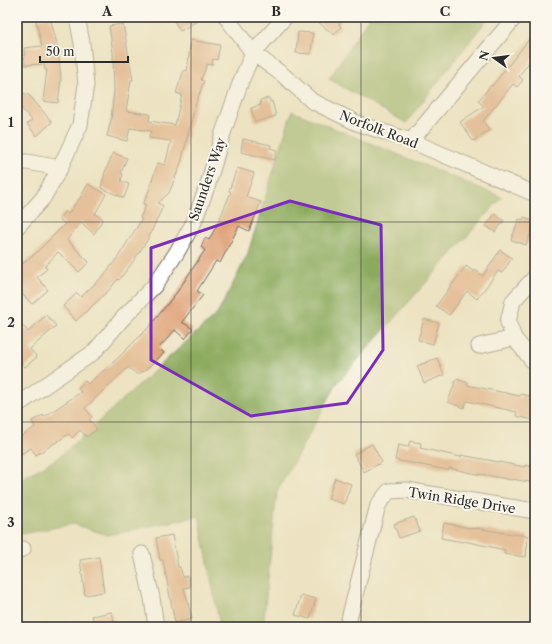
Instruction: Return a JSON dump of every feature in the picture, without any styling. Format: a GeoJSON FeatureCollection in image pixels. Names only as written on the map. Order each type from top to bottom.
{"type":"FeatureCollection","features":[{"type":"Feature","properties":{"kind":"street"},"geometry":{"type":"LineString","coordinates":[[17,227],[43,198],[60,168],[80,125],[86,85],[82,42],[77,17]]}},
{"type":"Feature","properties":{"kind":"street","name":"Norfolk Road"},"geometry":{"type":"LineString","coordinates":[[226,17],[253,53],[282,75],[312,101],[357,123],[411,141],[535,194]]}},
{"type":"Feature","properties":{"kind":"street","name":"Saunders Way"},"geometry":{"type":"LineString","coordinates":[[17,404],[94,352],[123,318],[155,285],[177,252],[194,222],[208,184],[223,133],[253,53],[285,17]]}},
{"type":"Feature","properties":{"kind":"street"},"geometry":{"type":"LineString","coordinates":[[411,141],[515,17]]}},
{"type":"Feature","properties":{"kind":"street"},"geometry":{"type":"LineString","coordinates":[[17,162],[27,162],[60,168]]}},
{"type":"Feature","properties":{"kind":"street"},"geometry":{"type":"LineString","coordinates":[[535,276],[513,301],[508,322],[514,338],[535,364]]}},
{"type":"Feature","properties":{"kind":"street"},"geometry":{"type":"LineString","coordinates":[[479,346],[514,338]]}},
{"type":"Feature","properties":{"kind":"street","name":"Twin Ridge Drive"},"geometry":{"type":"LineString","coordinates":[[347,627],[378,505],[388,491],[406,490],[535,511]]}},
{"type":"Feature","properties":{"kind":"street"},"geometry":{"type":"LineString","coordinates":[[142,554],[152,598],[156,627]]}},
{"type":"Feature","properties":{"kind":"highlighted area"},"geometry":{"type":"Polygon","coordinates":[[[290,201],[381,225],[383,350],[347,403],[251,416],[151,360],[151,248],[290,201]]]}},
{"type":"Feature","properties":{"kind":"green space"},"geometry":{"type":"Polygon","coordinates":[[[369,17],[489,17],[406,123],[329,79],[369,17]]]}},
{"type":"Feature","properties":{"kind":"green space"},"geometry":{"type":"Polygon","coordinates":[[[292,111],[502,197],[338,382],[277,492],[263,627],[220,627],[199,516],[107,535],[73,524],[17,535],[17,481],[58,458],[218,313],[247,256],[292,111]]]}},
{"type":"Feature","properties":{"kind":"building"},"geometry":{"type":"Polygon","coordinates":[[[50,17],[58,48],[61,79],[58,103],[43,101],[47,70],[45,70],[44,64],[25,65],[24,48],[42,46],[36,20],[50,17]]]}},
{"type":"Feature","properties":{"kind":"building"},"geometry":{"type":"Polygon","coordinates":[[[172,17],[204,17],[180,31],[172,17]]]}},
{"type":"Feature","properties":{"kind":"building"},"geometry":{"type":"Polygon","coordinates":[[[312,17],[345,17],[339,24],[341,27],[334,35],[312,17]]]}},
{"type":"Feature","properties":{"kind":"building"},"geometry":{"type":"Polygon","coordinates":[[[123,24],[133,80],[131,80],[126,111],[150,114],[149,121],[175,125],[182,95],[176,93],[184,70],[187,71],[191,40],[220,45],[217,60],[213,59],[212,65],[207,64],[201,80],[204,81],[195,106],[181,163],[169,193],[158,203],[163,206],[148,239],[119,280],[118,279],[109,290],[76,321],[63,306],[77,293],[81,297],[104,275],[118,257],[142,219],[140,218],[146,205],[143,204],[151,186],[158,163],[165,165],[171,141],[149,138],[151,131],[130,128],[127,141],[107,136],[111,120],[114,90],[113,52],[109,26],[123,24]]]}},
{"type":"Feature","properties":{"kind":"building"},"geometry":{"type":"Polygon","coordinates":[[[298,32],[313,33],[311,54],[296,53],[298,32]]]}},
{"type":"Feature","properties":{"kind":"building"},"geometry":{"type":"Polygon","coordinates":[[[535,32],[535,54],[519,76],[523,80],[517,87],[513,84],[483,121],[489,130],[473,141],[460,122],[484,106],[478,101],[491,85],[492,86],[535,32]]]}},
{"type":"Feature","properties":{"kind":"building"},"geometry":{"type":"Polygon","coordinates":[[[22,93],[29,95],[52,122],[37,136],[27,124],[32,120],[20,107],[22,93]]]}},
{"type":"Feature","properties":{"kind":"building"},"geometry":{"type":"Polygon","coordinates":[[[269,98],[270,102],[272,101],[276,116],[255,122],[251,108],[261,105],[260,100],[269,98]]]}},
{"type":"Feature","properties":{"kind":"building"},"geometry":{"type":"Polygon","coordinates":[[[243,139],[271,145],[270,148],[277,150],[275,160],[241,152],[243,139]]]}},
{"type":"Feature","properties":{"kind":"building"},"geometry":{"type":"Polygon","coordinates":[[[113,153],[127,158],[121,173],[123,174],[121,181],[129,184],[124,198],[101,188],[105,172],[113,153]]]}},
{"type":"Feature","properties":{"kind":"building"},"geometry":{"type":"Polygon","coordinates":[[[237,168],[254,173],[246,197],[261,202],[249,231],[239,226],[220,263],[216,261],[197,291],[203,295],[182,322],[193,329],[185,339],[175,330],[159,348],[164,353],[143,372],[142,371],[138,375],[128,367],[85,408],[92,417],[89,419],[97,429],[87,437],[80,430],[72,438],[69,434],[36,455],[31,448],[17,456],[17,439],[35,427],[32,421],[43,415],[44,417],[81,392],[78,388],[85,381],[88,384],[118,358],[149,327],[177,292],[205,250],[201,247],[205,238],[209,240],[217,225],[231,192],[229,191],[237,168]]]}},
{"type":"Feature","properties":{"kind":"building"},"geometry":{"type":"Polygon","coordinates":[[[88,184],[106,194],[95,214],[103,219],[94,234],[81,222],[67,240],[89,262],[79,272],[58,252],[45,266],[47,269],[37,277],[48,290],[32,304],[22,294],[17,298],[17,268],[35,254],[65,224],[59,219],[65,211],[68,214],[88,184]]]}},
{"type":"Feature","properties":{"kind":"building"},"geometry":{"type":"Polygon","coordinates":[[[495,214],[504,221],[495,232],[486,226],[495,214]]]}},
{"type":"Feature","properties":{"kind":"building"},"geometry":{"type":"Polygon","coordinates":[[[524,217],[535,222],[526,245],[511,240],[519,219],[523,220],[524,217]]]}},
{"type":"Feature","properties":{"kind":"building"},"geometry":{"type":"Polygon","coordinates":[[[500,250],[512,258],[502,273],[498,271],[477,299],[467,291],[449,315],[436,306],[466,266],[483,276],[500,250]]]}},
{"type":"Feature","properties":{"kind":"building"},"geometry":{"type":"Polygon","coordinates":[[[46,315],[56,326],[30,349],[37,357],[25,367],[17,357],[17,319],[28,332],[46,315]]]}},
{"type":"Feature","properties":{"kind":"building"},"geometry":{"type":"Polygon","coordinates":[[[424,319],[439,323],[433,344],[418,340],[424,319]]]}},
{"type":"Feature","properties":{"kind":"building"},"geometry":{"type":"Polygon","coordinates":[[[437,358],[444,375],[424,383],[417,366],[437,358]]]}},
{"type":"Feature","properties":{"kind":"building"},"geometry":{"type":"Polygon","coordinates":[[[456,379],[468,383],[467,385],[520,396],[521,394],[535,397],[533,420],[516,416],[517,412],[467,401],[464,408],[448,402],[456,379]]]}},
{"type":"Feature","properties":{"kind":"building"},"geometry":{"type":"Polygon","coordinates":[[[410,441],[421,443],[420,448],[461,457],[461,455],[525,467],[525,465],[535,468],[535,483],[480,475],[449,468],[448,470],[395,460],[398,445],[408,447],[410,441]]]}},
{"type":"Feature","properties":{"kind":"building"},"geometry":{"type":"Polygon","coordinates":[[[372,444],[382,462],[364,472],[354,454],[372,444]]]}},
{"type":"Feature","properties":{"kind":"building"},"geometry":{"type":"Polygon","coordinates":[[[335,478],[351,484],[344,504],[328,499],[335,478]]]}},
{"type":"Feature","properties":{"kind":"building"},"geometry":{"type":"Polygon","coordinates":[[[414,517],[420,531],[399,538],[394,524],[414,517]]]}},
{"type":"Feature","properties":{"kind":"building"},"geometry":{"type":"Polygon","coordinates":[[[444,523],[528,536],[526,557],[504,554],[505,550],[464,541],[441,538],[444,523]]]}},
{"type":"Feature","properties":{"kind":"building"},"geometry":{"type":"Polygon","coordinates":[[[172,535],[178,567],[180,567],[183,577],[188,576],[190,587],[184,588],[192,619],[175,623],[163,560],[160,560],[156,538],[172,535]]]}},
{"type":"Feature","properties":{"kind":"building"},"geometry":{"type":"Polygon","coordinates":[[[99,557],[104,592],[85,595],[80,560],[99,557]]]}},
{"type":"Feature","properties":{"kind":"building"},"geometry":{"type":"Polygon","coordinates":[[[301,595],[316,599],[310,619],[295,615],[301,595]]]}},
{"type":"Feature","properties":{"kind":"building"},"geometry":{"type":"Polygon","coordinates":[[[112,612],[115,627],[95,627],[92,616],[112,612]]]}}]}
